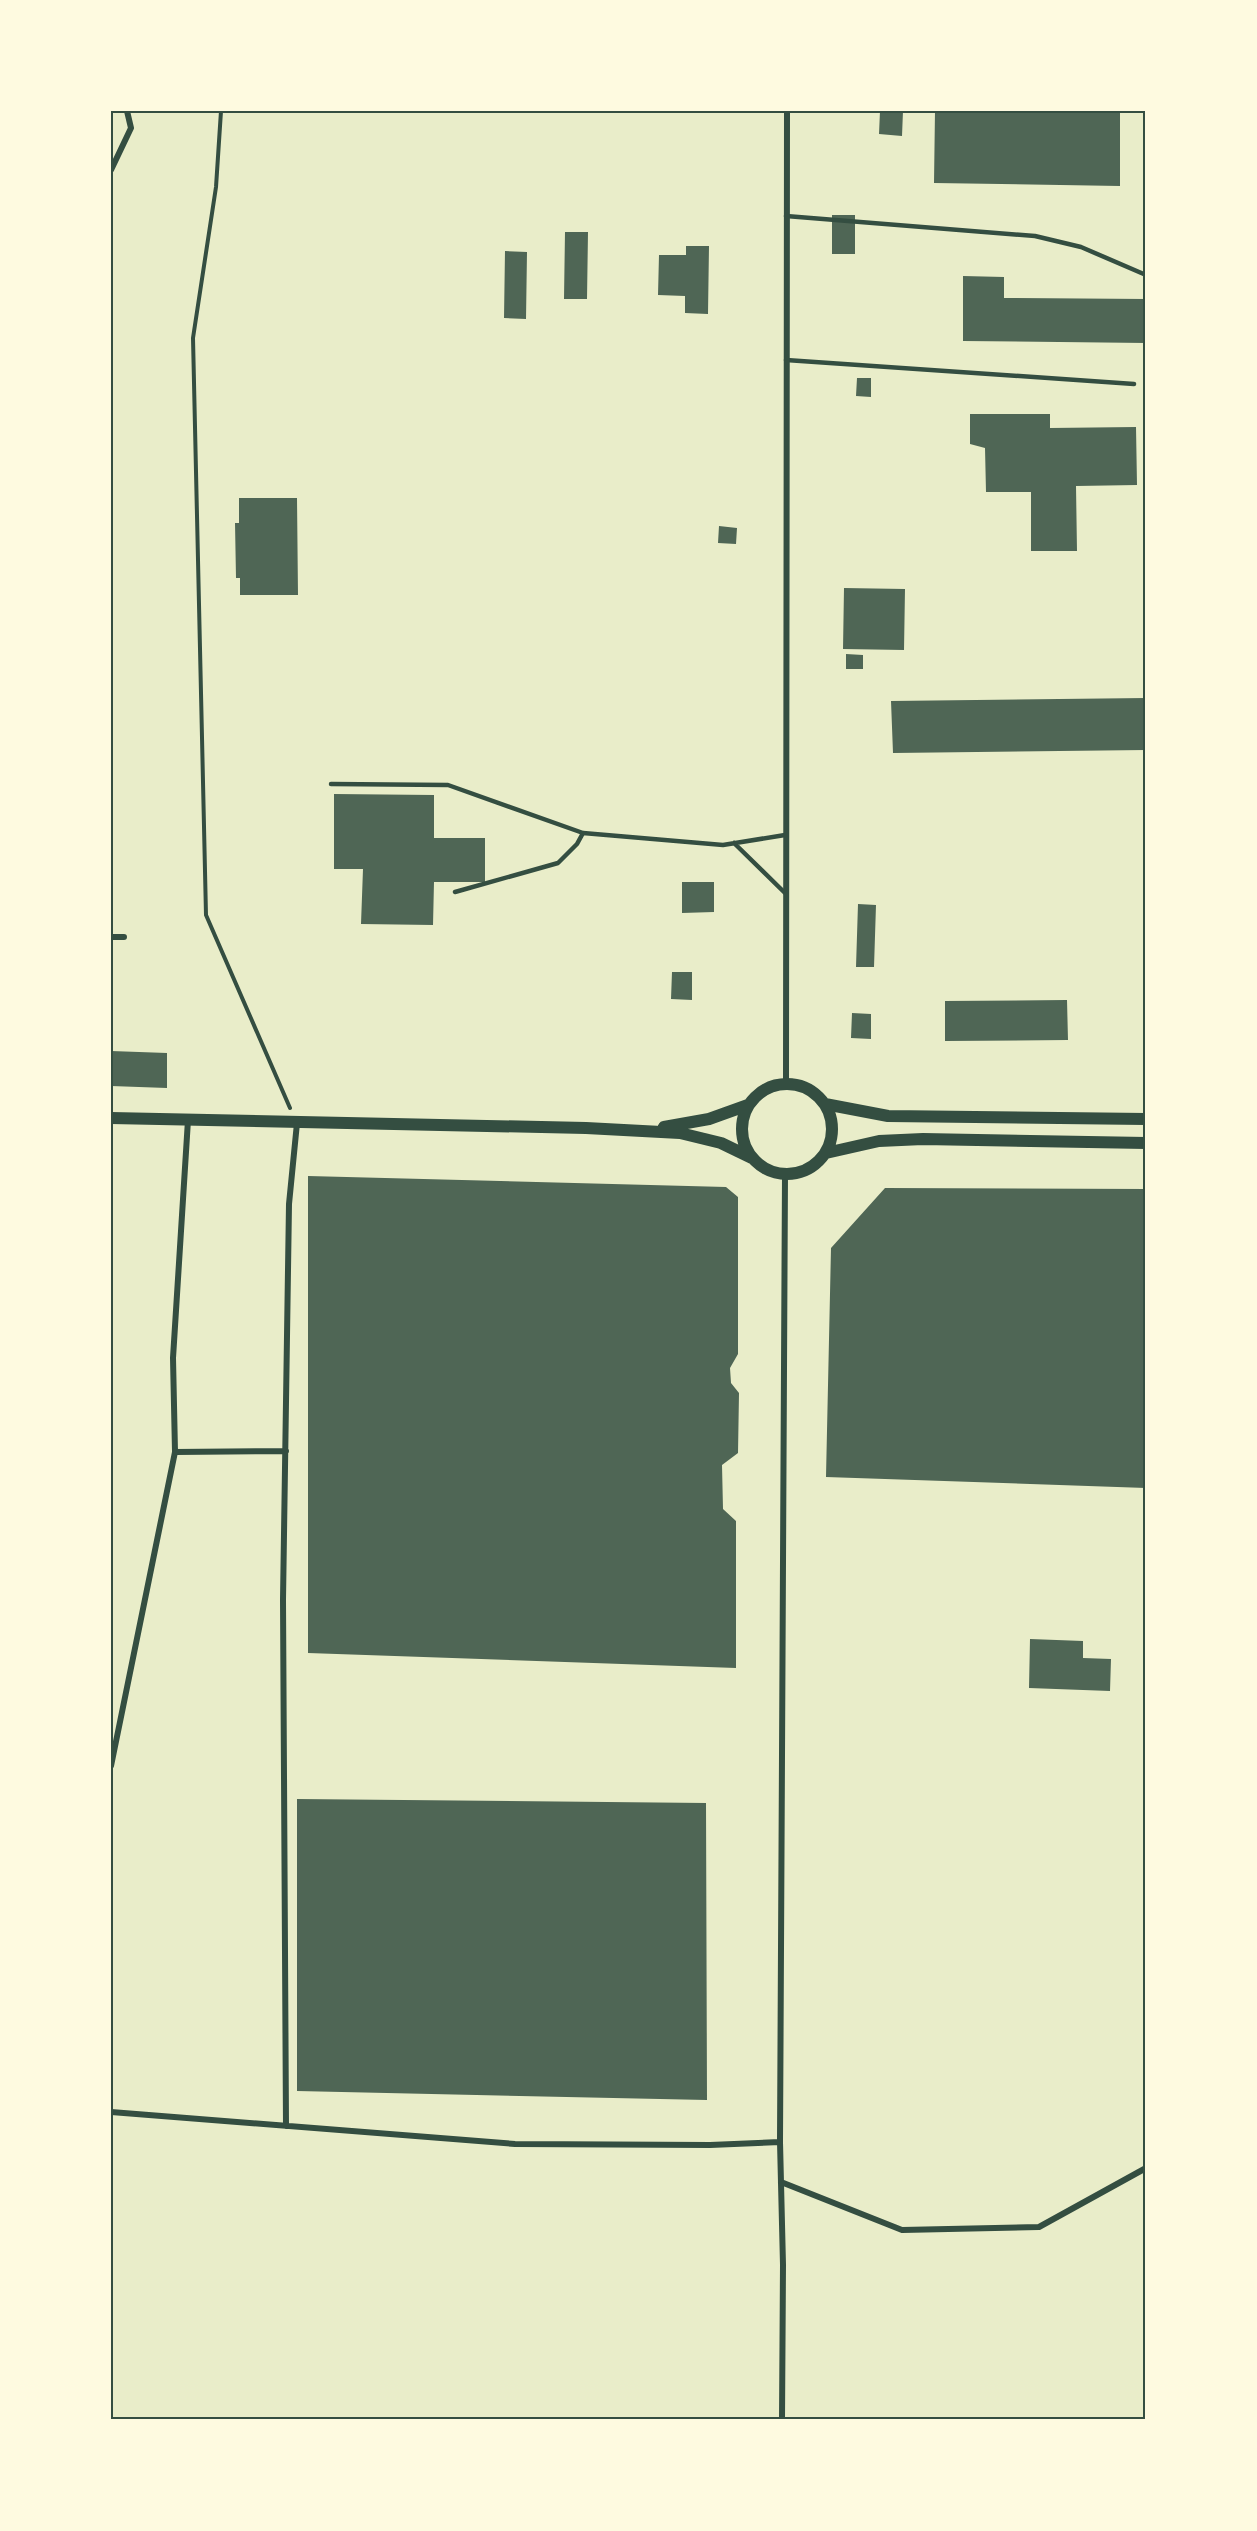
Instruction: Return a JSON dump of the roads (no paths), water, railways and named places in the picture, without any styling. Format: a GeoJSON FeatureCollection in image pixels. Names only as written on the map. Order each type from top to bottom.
{"type":"FeatureCollection","features":[{"type":"Feature","properties":{"kind":"main road"},"geometry":{"type":"LineString","coordinates":[[111,1118],[639,1130],[699,1136],[752,1158],[767,1169],[785,1175],[801,1172],[816,1165],[826,1153],[833,1128],[825,1104],[814,1093],[801,1086],[786,1084],[765,1090],[748,1105],[709,1119],[639,1130]]}},
{"type":"Feature","properties":{"kind":"main road"},"geometry":{"type":"LineString","coordinates":[[825,1104],[888,1116],[1146,1119]]}},
{"type":"Feature","properties":{"kind":"main road"},"geometry":{"type":"LineString","coordinates":[[748,1105],[743,1119],[742,1134],[752,1158]]}},
{"type":"Feature","properties":{"kind":"main road"},"geometry":{"type":"LineString","coordinates":[[826,1153],[879,1140],[1146,1143]]}},
{"type":"Feature","properties":{"kind":"street"},"geometry":{"type":"LineString","coordinates":[[111,170],[131,128],[127,111]]}},
{"type":"Feature","properties":{"kind":"street"},"geometry":{"type":"LineString","coordinates":[[786,1084],[787,111]]}},
{"type":"Feature","properties":{"kind":"street"},"geometry":{"type":"LineString","coordinates":[[111,937],[124,937]]}},
{"type":"Feature","properties":{"kind":"street"},"geometry":{"type":"LineString","coordinates":[[111,1766],[175,1452],[173,1358],[188,1120]]}},
{"type":"Feature","properties":{"kind":"street"},"geometry":{"type":"LineString","coordinates":[[285,2126],[283,1600],[289,1204],[297,1123]]}},
{"type":"Feature","properties":{"kind":"street"},"geometry":{"type":"LineString","coordinates":[[782,2420],[780,2142],[785,1175]]}},
{"type":"Feature","properties":{"kind":"street"},"geometry":{"type":"LineString","coordinates":[[175,1452],[286,1451]]}},
{"type":"Feature","properties":{"kind":"street"},"geometry":{"type":"LineString","coordinates":[[111,2112],[514,2144],[710,2145],[780,2142]]}},
{"type":"Feature","properties":{"kind":"street"},"geometry":{"type":"LineString","coordinates":[[781,2182],[902,2230],[1039,2228],[1146,2168]]}},
{"type":"Feature","properties":{"kind":"lane"},"geometry":{"type":"LineString","coordinates":[[786,216],[1035,236],[1082,247],[1146,275]]}},
{"type":"Feature","properties":{"kind":"lane"},"geometry":{"type":"LineString","coordinates":[[786,360],[1134,384]]}},
{"type":"Feature","properties":{"kind":"lane"},"geometry":{"type":"LineString","coordinates":[[331,784],[448,785],[583,833],[723,845],[785,835]]}},
{"type":"Feature","properties":{"kind":"lane"},"geometry":{"type":"LineString","coordinates":[[455,892],[558,863],[577,844],[583,833]]}},
{"type":"Feature","properties":{"kind":"lane"},"geometry":{"type":"LineString","coordinates":[[734,843],[785,893]]}}]}
